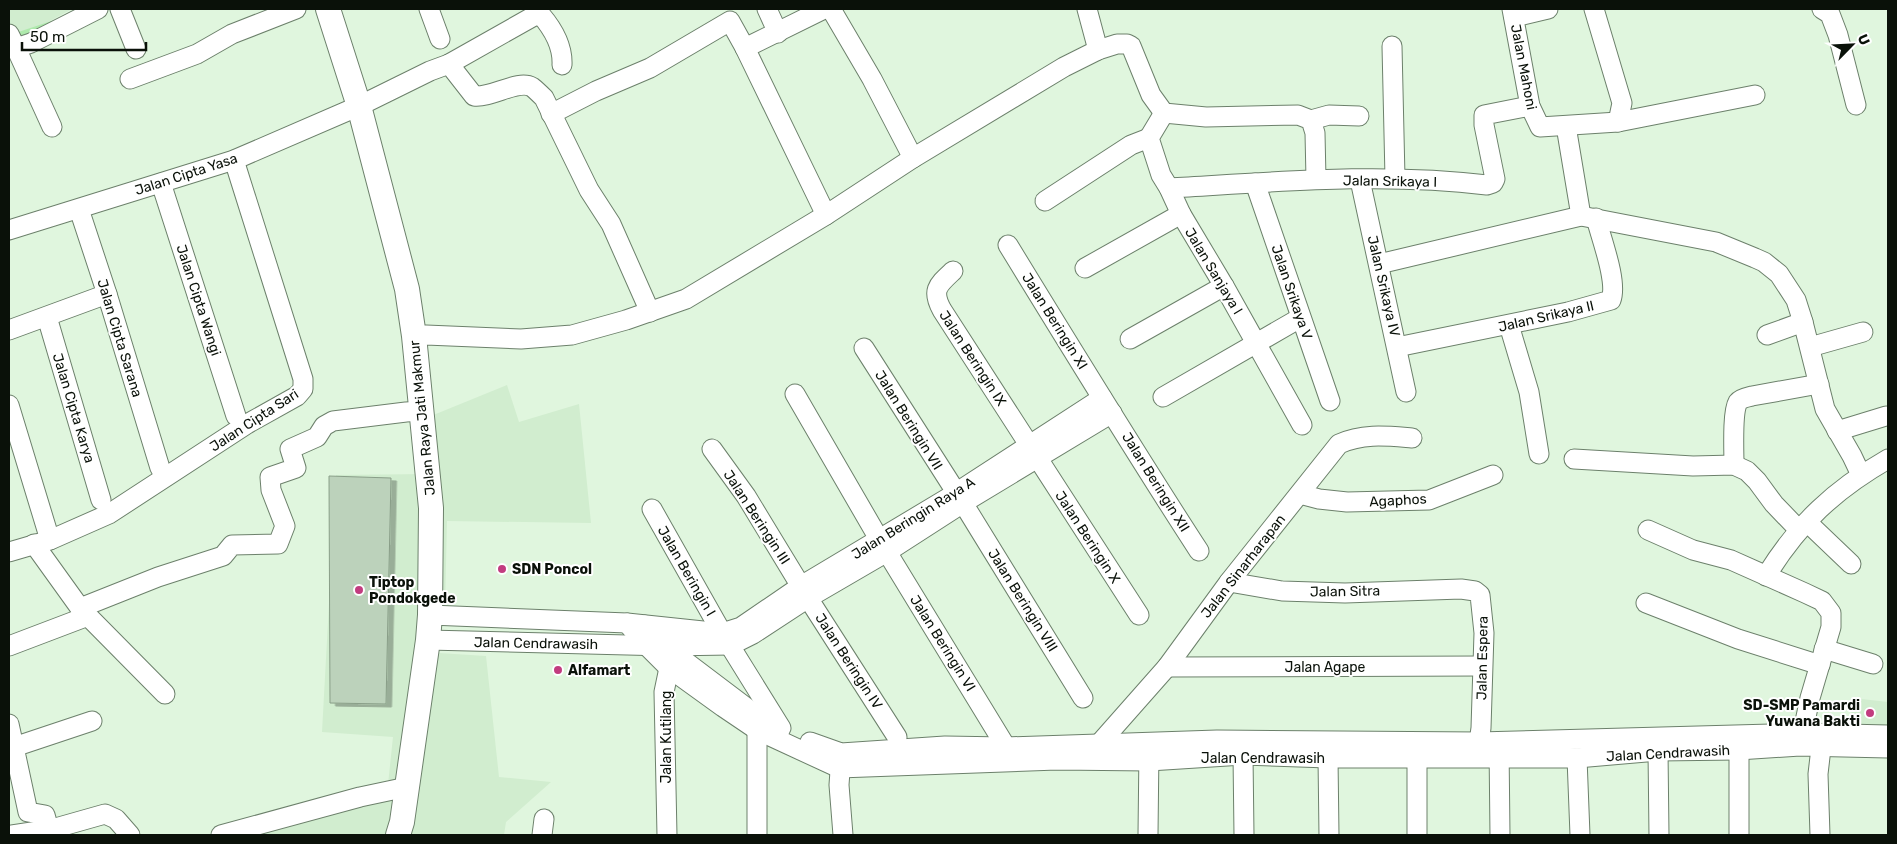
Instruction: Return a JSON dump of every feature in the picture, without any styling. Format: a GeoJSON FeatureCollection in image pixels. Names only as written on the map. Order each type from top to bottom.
{"type":"FeatureCollection","features":[{"type":"Feature","properties":{"kind":"main road","name":"Jalan Raya Jati Makmur"},"geometry":{"type":"LineString","coordinates":[[328,9],[359,106],[407,289],[414,336],[431,508],[428,640],[402,822],[398,835]]}},
{"type":"Feature","properties":{"kind":"street"},"geometry":{"type":"LineString","coordinates":[[52,128],[13,42],[31,43],[98,9]]}},
{"type":"Feature","properties":{"kind":"street"},"geometry":{"type":"LineString","coordinates":[[120,9],[136,49]]}},
{"type":"Feature","properties":{"kind":"street"},"geometry":{"type":"LineString","coordinates":[[130,79],[197,54],[232,34],[296,9]]}},
{"type":"Feature","properties":{"kind":"street"},"geometry":{"type":"LineString","coordinates":[[429,9],[440,39]]}},
{"type":"Feature","properties":{"kind":"street"},"geometry":{"type":"LineString","coordinates":[[767,9],[778,33]]}},
{"type":"Feature","properties":{"kind":"street"},"geometry":{"type":"LineString","coordinates":[[745,48],[824,9]]}},
{"type":"Feature","properties":{"kind":"street"},"geometry":{"type":"LineString","coordinates":[[831,9],[872,79],[913,158]]}},
{"type":"Feature","properties":{"kind":"street"},"geometry":{"type":"LineString","coordinates":[[1088,9],[1098,50]]}},
{"type":"Feature","properties":{"kind":"street"},"geometry":{"type":"LineString","coordinates":[[1513,13],[1548,9]]}},
{"type":"Feature","properties":{"kind":"street"},"geometry":{"type":"LineString","coordinates":[[1594,9],[1622,103],[1618,122]]}},
{"type":"Feature","properties":{"kind":"street"},"geometry":{"type":"LineString","coordinates":[[1822,9],[1830,14],[1838,35],[1856,105]]}},
{"type":"Feature","properties":{"kind":"street","name":"Jalan Mahoni"},"geometry":{"type":"LineString","coordinates":[[1513,13],[1530,106],[1540,127],[1566,126]]}},
{"type":"Feature","properties":{"kind":"street","name":"Jalan Cipta Yasa"},"geometry":{"type":"LineString","coordinates":[[9,230],[234,160],[359,106],[430,71],[449,64],[534,16],[541,15],[554,32],[563,54],[562,65]]}},
{"type":"Feature","properties":{"kind":"street"},"geometry":{"type":"LineString","coordinates":[[551,114],[596,91],[650,68],[730,21],[826,215]]}},
{"type":"Feature","properties":{"kind":"street"},"geometry":{"type":"LineString","coordinates":[[414,336],[521,339],[572,335],[650,312],[686,299],[826,215],[913,158],[1064,67],[1098,50],[1117,44],[1131,46],[1151,95],[1164,113],[1206,117],[1298,115],[1311,120],[1329,115],[1359,116]]}},
{"type":"Feature","properties":{"kind":"street"},"geometry":{"type":"LineString","coordinates":[[1392,46],[1395,178]]}},
{"type":"Feature","properties":{"kind":"street"},"geometry":{"type":"LineString","coordinates":[[449,64],[474,96],[484,97],[522,83],[532,87],[544,98],[590,190],[611,224],[650,312]]}},
{"type":"Feature","properties":{"kind":"street"},"geometry":{"type":"LineString","coordinates":[[1589,217],[1566,126],[1618,122],[1755,95]]}},
{"type":"Feature","properties":{"kind":"street","name":"Jalan Srikaya I"},"geometry":{"type":"LineString","coordinates":[[1169,188],[1316,179],[1360,180],[1395,178],[1487,185],[1493,183],[1495,172],[1484,125],[1484,115],[1530,106]]}},
{"type":"Feature","properties":{"kind":"street"},"geometry":{"type":"LineString","coordinates":[[1045,201],[1131,145],[1149,138],[1164,113]]}},
{"type":"Feature","properties":{"kind":"street"},"geometry":{"type":"LineString","coordinates":[[1311,120],[1314,132],[1316,179]]}},
{"type":"Feature","properties":{"kind":"street","name":"Jalan Sanjaya I"},"geometry":{"type":"LineString","coordinates":[[1149,138],[1161,175],[1181,214],[1302,425]]}},
{"type":"Feature","properties":{"kind":"street","name":"Jalan Cipta Sari"},"geometry":{"type":"LineString","coordinates":[[42,542],[109,514],[247,424],[297,396],[303,389],[303,379],[234,160]]}},
{"type":"Feature","properties":{"kind":"street","name":"Jalan Srikaya IV"},"geometry":{"type":"LineString","coordinates":[[1360,180],[1406,392]]}},
{"type":"Feature","properties":{"kind":"street","name":"Jalan Srikaya V"},"geometry":{"type":"LineString","coordinates":[[1254,183],[1330,401]]}},
{"type":"Feature","properties":{"kind":"street","name":"Jalan Cipta Wangi"},"geometry":{"type":"LineString","coordinates":[[161,184],[236,416]]}},
{"type":"Feature","properties":{"kind":"street","name":"Jalan Cipta Sarana"},"geometry":{"type":"LineString","coordinates":[[79,209],[160,468]]}},
{"type":"Feature","properties":{"kind":"street"},"geometry":{"type":"LineString","coordinates":[[1085,268],[1181,214]]}},
{"type":"Feature","properties":{"kind":"street"},"geometry":{"type":"LineString","coordinates":[[1379,264],[1589,217],[1716,242],[1764,262],[1779,274],[1796,300],[1804,322],[1825,409],[1860,475]]}},
{"type":"Feature","properties":{"kind":"street","name":"Jalan Srikaya II"},"geometry":{"type":"LineString","coordinates":[[1397,347],[1568,312],[1610,300],[1613,294],[1613,283],[1589,217]]}},
{"type":"Feature","properties":{"kind":"street","name":"Jalan Beringin XI"},"geometry":{"type":"LineString","coordinates":[[1008,245],[1112,413]]}},
{"type":"Feature","properties":{"kind":"street","name":"Jalan Beringin IX"},"geometry":{"type":"LineString","coordinates":[[953,271],[938,285],[937,301],[1034,451]]}},
{"type":"Feature","properties":{"kind":"street"},"geometry":{"type":"LineString","coordinates":[[1130,339],[1224,286]]}},
{"type":"Feature","properties":{"kind":"street"},"geometry":{"type":"LineString","coordinates":[[9,330],[107,294]]}},
{"type":"Feature","properties":{"kind":"street","name":"Jalan Cipta Karya"},"geometry":{"type":"LineString","coordinates":[[47,317],[101,500]]}},
{"type":"Feature","properties":{"kind":"street"},"geometry":{"type":"LineString","coordinates":[[1162,397],[1300,318]]}},
{"type":"Feature","properties":{"kind":"street"},"geometry":{"type":"LineString","coordinates":[[1767,334],[1804,322]]}},
{"type":"Feature","properties":{"kind":"street"},"geometry":{"type":"LineString","coordinates":[[1509,325],[1529,392],[1539,454]]}},
{"type":"Feature","properties":{"kind":"street"},"geometry":{"type":"LineString","coordinates":[[1810,347],[1863,332]]}},
{"type":"Feature","properties":{"kind":"street","name":"Jalan Beringin VII"},"geometry":{"type":"LineString","coordinates":[[864,348],[959,498]]}},
{"type":"Feature","properties":{"kind":"street"},"geometry":{"type":"LineString","coordinates":[[1734,465],[1735,411],[1742,399],[1819,384]]}},
{"type":"Feature","properties":{"kind":"street"},"geometry":{"type":"LineString","coordinates":[[795,394],[883,545]]}},
{"type":"Feature","properties":{"kind":"street"},"geometry":{"type":"LineString","coordinates":[[675,654],[726,639],[753,634],[805,592],[1034,451],[1102,398]]}},
{"type":"Feature","properties":{"kind":"street"},"geometry":{"type":"LineString","coordinates":[[9,405],[42,542],[84,612],[165,694]]}},
{"type":"Feature","properties":{"kind":"street"},"geometry":{"type":"LineString","coordinates":[[9,646],[158,577],[223,556],[232,545],[278,544],[285,526],[271,490],[270,477],[296,468],[290,449],[317,437],[324,426],[333,421],[406,412],[422,412]]}},
{"type":"Feature","properties":{"kind":"street"},"geometry":{"type":"LineString","coordinates":[[1034,451],[1112,413]]}},
{"type":"Feature","properties":{"kind":"street","name":"Jalan Beringin XII"},"geometry":{"type":"LineString","coordinates":[[1112,413],[1136,454],[1200,551]]}},
{"type":"Feature","properties":{"kind":"street"},"geometry":{"type":"LineString","coordinates":[[1837,431],[1886,416]]}},
{"type":"Feature","properties":{"kind":"street","name":"Jalan Sinarharapan"},"geometry":{"type":"LineString","coordinates":[[1094,750],[1167,667],[1229,582],[1339,444],[1352,438],[1381,436],[1412,438]]}},
{"type":"Feature","properties":{"kind":"street","name":"Jalan Beringin III"},"geometry":{"type":"LineString","coordinates":[[712,448],[746,496],[805,592]]}},
{"type":"Feature","properties":{"kind":"street","name":"Jalan Beringin X"},"geometry":{"type":"LineString","coordinates":[[1034,451],[1139,615]]}},
{"type":"Feature","properties":{"kind":"street"},"geometry":{"type":"LineString","coordinates":[[1574,459],[1693,466],[1734,465],[1747,471],[1774,504],[1851,564]]}},
{"type":"Feature","properties":{"kind":"street"},"geometry":{"type":"LineString","coordinates":[[1766,576],[1782,551],[1803,526],[1841,488],[1888,459]]}},
{"type":"Feature","properties":{"kind":"street","name":"Agaphos"},"geometry":{"type":"LineString","coordinates":[[1300,494],[1319,499],[1347,502],[1429,500],[1493,475]]}},
{"type":"Feature","properties":{"kind":"street","name":"Jalan Beringin VIII"},"geometry":{"type":"LineString","coordinates":[[959,498],[1083,698]]}},
{"type":"Feature","properties":{"kind":"street","name":"Jalan Beringin I"},"geometry":{"type":"LineString","coordinates":[[652,509],[767,709],[781,728]]}},
{"type":"Feature","properties":{"kind":"street"},"geometry":{"type":"LineString","coordinates":[[1648,530],[1694,550],[1731,560],[1822,602],[1831,613],[1831,627],[1810,698],[1801,739]]}},
{"type":"Feature","properties":{"kind":"street"},"geometry":{"type":"LineString","coordinates":[[9,552],[42,542]]}},
{"type":"Feature","properties":{"kind":"street","name":"Jalan Beringin VI"},"geometry":{"type":"LineString","coordinates":[[883,545],[1006,747]]}},
{"type":"Feature","properties":{"kind":"street","name":"Jalan Sitra"},"geometry":{"type":"LineString","coordinates":[[1229,582],[1282,591],[1345,593],[1461,589]]}},
{"type":"Feature","properties":{"kind":"street","name":"Jalan Espera"},"geometry":{"type":"LineString","coordinates":[[1461,589],[1475,591],[1480,595],[1484,633],[1479,742]]}},
{"type":"Feature","properties":{"kind":"street","name":"Jalan Beringin IV"},"geometry":{"type":"LineString","coordinates":[[805,592],[897,737]]}},
{"type":"Feature","properties":{"kind":"street"},"geometry":{"type":"LineString","coordinates":[[1646,603],[1738,639],[1822,657],[1874,664]]}},
{"type":"Feature","properties":{"kind":"street","name":"Jalan Cendrawasih"},"geometry":{"type":"LineString","coordinates":[[430,615],[636,624],[726,639]]}},
{"type":"Feature","properties":{"kind":"street","name":"Jalan Cendrawasih"},"geometry":{"type":"LineString","coordinates":[[636,624],[645,644]]}},
{"type":"Feature","properties":{"kind":"street","name":"Jalan Cendrawasih"},"geometry":{"type":"LineString","coordinates":[[636,624],[760,724],[840,760],[953,763],[1094,750],[1149,742],[1217,740],[1479,742],[1499,750],[1577,758],[1739,742]]}},
{"type":"Feature","properties":{"kind":"street","name":"Jalan Cendrawasih"},"geometry":{"type":"LineString","coordinates":[[428,640],[645,644],[675,654]]}},
{"type":"Feature","properties":{"kind":"street","name":"Jalan Kutilang"},"geometry":{"type":"LineString","coordinates":[[667,835],[664,692],[675,654]]}},
{"type":"Feature","properties":{"kind":"street","name":"Jalan Agape"},"geometry":{"type":"LineString","coordinates":[[1167,667],[1482,666]]}},
{"type":"Feature","properties":{"kind":"street"},"geometry":{"type":"LineString","coordinates":[[11,747],[92,721]]}},
{"type":"Feature","properties":{"kind":"street"},"geometry":{"type":"LineString","coordinates":[[9,724],[11,747],[28,812],[45,815],[49,829]]}},
{"type":"Feature","properties":{"kind":"street"},"geometry":{"type":"LineString","coordinates":[[758,835],[760,724]]}},
{"type":"Feature","properties":{"kind":"street","name":"Jalan Cendrawasih"},"geometry":{"type":"LineString","coordinates":[[760,724],[781,728],[840,760],[945,746],[1094,750],[1149,762],[1243,755],[1328,758],[1417,758],[1499,750],[1888,735]]}},
{"type":"Feature","properties":{"kind":"street","name":"Jalan Cendrawasih"},"geometry":{"type":"LineString","coordinates":[[1801,739],[1821,748],[1888,748]]}},
{"type":"Feature","properties":{"kind":"street"},"geometry":{"type":"LineString","coordinates":[[1148,835],[1149,742]]}},
{"type":"Feature","properties":{"kind":"street"},"geometry":{"type":"LineString","coordinates":[[1739,742],[1739,835]]}},
{"type":"Feature","properties":{"kind":"street"},"geometry":{"type":"LineString","coordinates":[[1820,835],[1818,774],[1821,748]]}},
{"type":"Feature","properties":{"kind":"street"},"geometry":{"type":"LineString","coordinates":[[1499,750],[1500,835]]}},
{"type":"Feature","properties":{"kind":"street"},"geometry":{"type":"LineString","coordinates":[[1658,751],[1659,835]]}},
{"type":"Feature","properties":{"kind":"street"},"geometry":{"type":"LineString","coordinates":[[1243,755],[1244,835]]}},
{"type":"Feature","properties":{"kind":"street"},"geometry":{"type":"LineString","coordinates":[[1328,758],[1328,835]]}},
{"type":"Feature","properties":{"kind":"street"},"geometry":{"type":"LineString","coordinates":[[1417,758],[1417,835]]}},
{"type":"Feature","properties":{"kind":"street"},"geometry":{"type":"LineString","coordinates":[[1577,758],[1580,835]]}},
{"type":"Feature","properties":{"kind":"street"},"geometry":{"type":"LineString","coordinates":[[840,760],[843,835]]}},
{"type":"Feature","properties":{"kind":"street"},"geometry":{"type":"LineString","coordinates":[[221,835],[360,797],[407,787]]}},
{"type":"Feature","properties":{"kind":"street"},"geometry":{"type":"LineString","coordinates":[[12,835],[49,829],[105,814],[116,819],[130,835]]}},
{"type":"Feature","properties":{"kind":"shaded area"},"geometry":{"type":"Polygon","coordinates":[[[9,9],[72,9],[13,41],[9,33],[9,9]]]}},
{"type":"Feature","properties":{"kind":"shaded area"},"geometry":{"type":"Polygon","coordinates":[[[507,385],[519,422],[579,404],[591,523],[447,521],[445,608],[439,653],[486,656],[499,777],[551,782],[506,822],[504,835],[245,835],[387,794],[393,737],[322,732],[336,475],[427,474],[426,418],[507,385]]]}},
{"type":"Feature","properties":{"kind":"shaded area","name":"SD-SMP Pamardi Yuwana Bakti"},"geometry":{"type":"Polygon","coordinates":[[[1853,698],[1888,702],[1888,730],[1850,725],[1853,698]]]}},
{"type":"Feature","properties":{"kind":"building","name":"Tiptop Pondokgede"},"geometry":{"type":"Polygon","coordinates":[[[329,476],[391,478],[386,704],[330,703],[329,476]]]}},
{"type":"Feature","properties":{"kind":"waterway"},"geometry":{"type":"LineString","coordinates":[[14,36],[53,23]]}},
{"type":"Feature","properties":{"kind":"place","name":"SDN Poncol"},"geometry":{"type":"Point","coordinates":[502,569]}},
{"type":"Feature","properties":{"kind":"place","name":"Tiptop Pondokgede"},"geometry":{"type":"Point","coordinates":[359,590]}},
{"type":"Feature","properties":{"kind":"place","name":"Alfamart"},"geometry":{"type":"Point","coordinates":[558,670]}},
{"type":"Feature","properties":{"kind":"place","name":"SD-SMP Pamardi Yuwana Bakti"},"geometry":{"type":"Point","coordinates":[1870,713]}}]}
